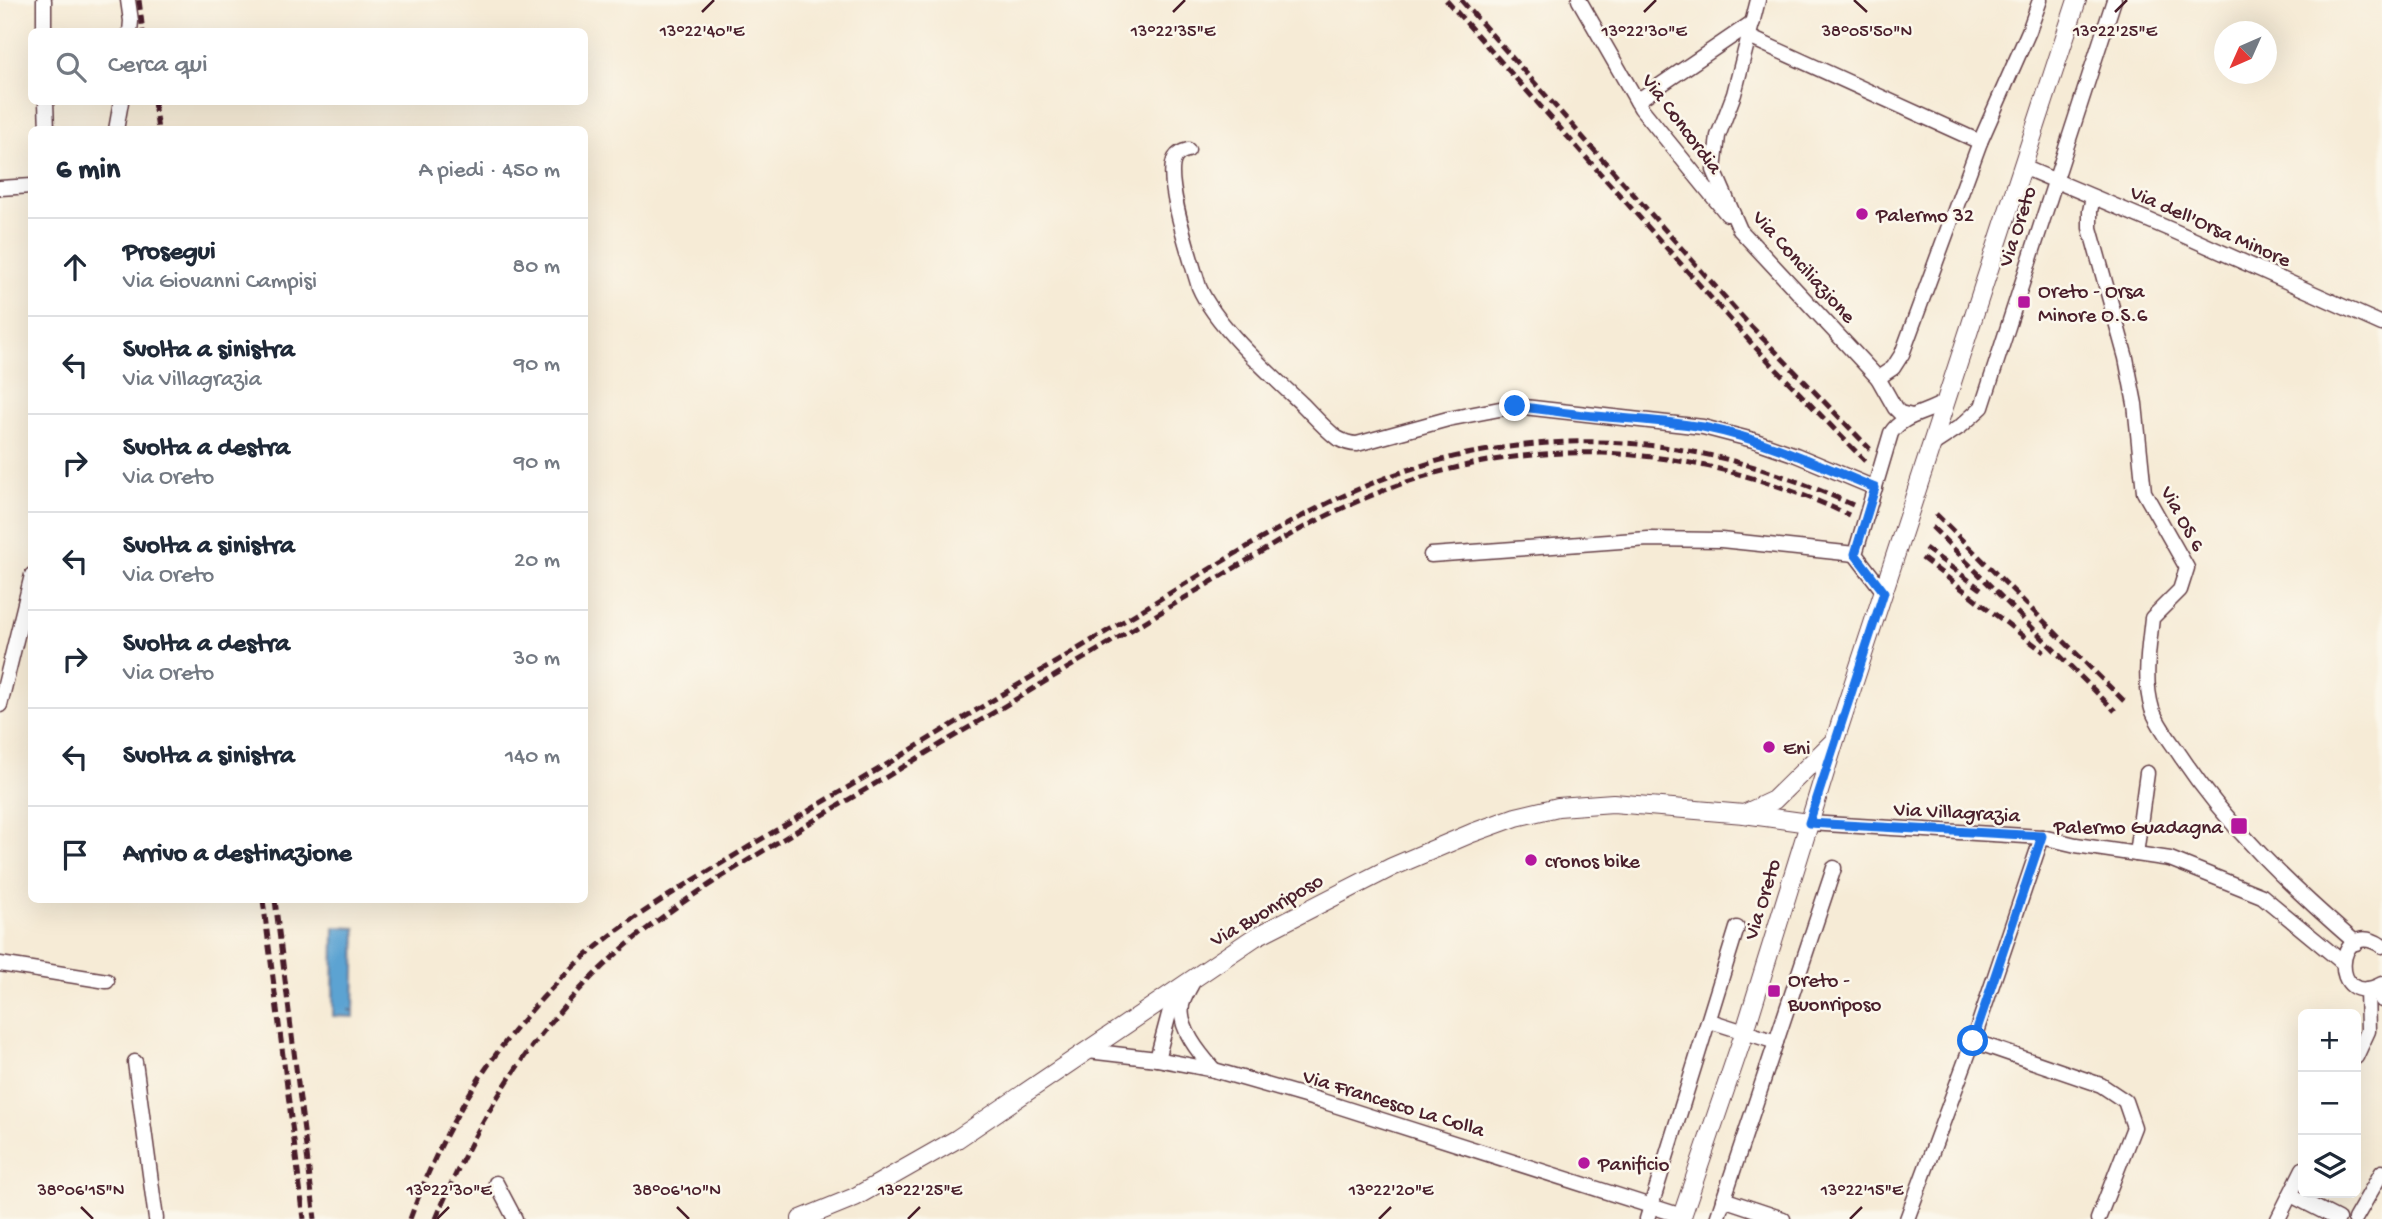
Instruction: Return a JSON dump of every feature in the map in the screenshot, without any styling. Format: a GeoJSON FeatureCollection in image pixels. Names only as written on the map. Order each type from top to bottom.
{"type":"FeatureCollection","features":[{"type":"Feature","properties":{"kind":"street"},"geometry":{"type":"LineString","coordinates":[[44,0],[44,28]]}},
{"type":"Feature","properties":{"kind":"street"},"geometry":{"type":"LineString","coordinates":[[128,0],[130,26]]}},
{"type":"Feature","properties":{"kind":"street","name":"Via Concordia"},"geometry":{"type":"LineString","coordinates":[[1579,0],[1637,101],[1740,230]]}},
{"type":"Feature","properties":{"kind":"street","name":"Via Conciliazione"},"geometry":{"type":"LineString","coordinates":[[1758,0],[1734,94],[1718,136],[1714,170],[1740,230],[1878,378],[1895,408],[1900,413],[1912,416]]}},
{"type":"Feature","properties":{"kind":"street","name":"Via Oreto"},"geometry":{"type":"LineString","coordinates":[[1681,1217],[1745,1031],[1835,740],[2077,0]]}},
{"type":"Feature","properties":{"kind":"street","name":"Via Oreto"},"geometry":{"type":"LineString","coordinates":[[1932,445],[1961,426],[1982,407],[2114,0]]}},
{"type":"Feature","properties":{"kind":"street"},"geometry":{"type":"LineString","coordinates":[[1878,378],[1893,368],[1902,354],[1980,142],[2037,5]]}},
{"type":"Feature","properties":{"kind":"street"},"geometry":{"type":"LineString","coordinates":[[1637,101],[1751,29],[1980,142]]}},
{"type":"Feature","properties":{"kind":"street"},"geometry":{"type":"LineString","coordinates":[[46,105],[47,126]]}},
{"type":"Feature","properties":{"kind":"street"},"geometry":{"type":"LineString","coordinates":[[118,126],[121,105]]}},
{"type":"Feature","properties":{"kind":"street"},"geometry":{"type":"LineString","coordinates":[[1188,150],[1177,155],[1174,160],[1173,189],[1205,301],[1224,326],[1280,384],[1344,442],[1357,444],[1448,419],[1515,406],[1703,427],[1786,451],[1875,488]]}},
{"type":"Feature","properties":{"kind":"street","name":"Via dell'Orsa Minore"},"geometry":{"type":"LineString","coordinates":[[2022,167],[2382,324]]}},
{"type":"Feature","properties":{"kind":"street"},"geometry":{"type":"LineString","coordinates":[[0,188],[28,186]]}},
{"type":"Feature","properties":{"kind":"street","name":"Via OS 6"},"geometry":{"type":"LineString","coordinates":[[2094,197],[2090,211],[2090,228],[2126,358],[2135,404],[2144,492],[2187,568],[2180,590],[2152,618],[2148,664],[2151,707],[2157,721],[2203,790],[2224,816],[2306,900],[2356,943]]}},
{"type":"Feature","properties":{"kind":"street"},"geometry":{"type":"LineString","coordinates":[[1855,554],[1891,433],[1896,425],[1946,401]]}},
{"type":"Feature","properties":{"kind":"street"},"geometry":{"type":"LineString","coordinates":[[1432,555],[1648,538],[1721,540],[1855,554],[1884,592]]}},
{"type":"Feature","properties":{"kind":"street"},"geometry":{"type":"LineString","coordinates":[[0,705],[28,591]]}},
{"type":"Feature","properties":{"kind":"street"},"geometry":{"type":"LineString","coordinates":[[1744,814],[1774,800],[1835,740]]}},
{"type":"Feature","properties":{"kind":"street"},"geometry":{"type":"LineString","coordinates":[[2137,854],[2147,773]]}},
{"type":"Feature","properties":{"kind":"street","name":"Via Buonriposo"},"geometry":{"type":"LineString","coordinates":[[801,1219],[855,1197],[957,1139],[1255,937],[1380,873],[1472,833],[1516,817],[1558,807],[1613,803],[1744,814],[1809,823]]}},
{"type":"Feature","properties":{"kind":"street","name":"Via Villagrazia"},"geometry":{"type":"LineString","coordinates":[[1809,823],[2042,836],[2076,845],[2170,859],[2262,896],[2342,962],[2346,978],[2351,984],[2376,991]]}},
{"type":"Feature","properties":{"kind":"street"},"geometry":{"type":"LineString","coordinates":[[1907,1219],[1973,1041],[2042,836]]}},
{"type":"Feature","properties":{"kind":"street"},"geometry":{"type":"LineString","coordinates":[[1717,1219],[1834,868]]}},
{"type":"Feature","properties":{"kind":"street","name":"Via Oreto"},"geometry":{"type":"LineString","coordinates":[[1649,1212],[1737,928]]}},
{"type":"Feature","properties":{"kind":"street"},"geometry":{"type":"LineString","coordinates":[[2342,962],[2344,954],[2356,943],[2371,941],[2382,946]]}},
{"type":"Feature","properties":{"kind":"street"},"geometry":{"type":"LineString","coordinates":[[0,964],[107,981]]}},
{"type":"Feature","properties":{"kind":"street"},"geometry":{"type":"LineString","coordinates":[[1157,1059],[1168,1014],[1194,978]]}},
{"type":"Feature","properties":{"kind":"street"},"geometry":{"type":"LineString","coordinates":[[1194,978],[1182,1004],[1185,1027],[1194,1045],[1214,1070]]}},
{"type":"Feature","properties":{"kind":"street"},"geometry":{"type":"LineString","coordinates":[[2361,1047],[2368,1031],[2376,991]]}},
{"type":"Feature","properties":{"kind":"street"},"geometry":{"type":"LineString","coordinates":[[1710,1021],[1776,1042]]}},
{"type":"Feature","properties":{"kind":"street"},"geometry":{"type":"LineString","coordinates":[[1973,1041],[2101,1085],[2125,1101],[2134,1127],[2098,1219]]}},
{"type":"Feature","properties":{"kind":"street","name":"Via Francesco La Colla"},"geometry":{"type":"LineString","coordinates":[[1088,1051],[1157,1059],[1214,1070],[1322,1101],[1649,1212],[1681,1217]]}},
{"type":"Feature","properties":{"kind":"street"},"geometry":{"type":"LineString","coordinates":[[135,1062],[156,1219]]}},
{"type":"Feature","properties":{"kind":"street"},"geometry":{"type":"LineString","coordinates":[[2355,1219],[2382,1172]]}},
{"type":"Feature","properties":{"kind":"street"},"geometry":{"type":"LineString","coordinates":[[2278,1219],[2298,1180]]}},
{"type":"Feature","properties":{"kind":"street"},"geometry":{"type":"LineString","coordinates":[[496,1183],[515,1219]]}},
{"type":"Feature","properties":{"kind":"street"},"geometry":{"type":"LineString","coordinates":[[2291,1195],[2338,1219]]}},
{"type":"Feature","properties":{"kind":"street"},"geometry":{"type":"LineString","coordinates":[[1723,1199],[1783,1219]]}},
{"type":"Feature","properties":{"kind":"water"},"geometry":{"type":"Polygon","coordinates":[[[334,927],[356,928],[354,1010],[348,1010],[354,1011],[354,1017],[333,1016],[334,927]]]}},
{"type":"Feature","properties":{"kind":"railway"},"geometry":{"type":"LineString","coordinates":[[139,0],[142,28]]}},
{"type":"Feature","properties":{"kind":"railway"},"geometry":{"type":"LineString","coordinates":[[1446,0],[1753,345],[1865,461]]}},
{"type":"Feature","properties":{"kind":"railway"},"geometry":{"type":"LineString","coordinates":[[1461,0],[1746,321],[1870,449]]}},
{"type":"Feature","properties":{"kind":"railway"},"geometry":{"type":"LineString","coordinates":[[154,105],[157,126]]}},
{"type":"Feature","properties":{"kind":"railway"},"geometry":{"type":"LineString","coordinates":[[410,1219],[454,1120],[492,1060],[536,1005],[601,943],[687,884],[1238,552],[1312,511],[1390,476],[1430,463],[1523,445],[1572,442],[1620,443],[1714,456],[1806,485],[1853,505]]}},
{"type":"Feature","properties":{"kind":"railway"},"geometry":{"type":"LineString","coordinates":[[436,1219],[474,1138],[521,1061],[548,1025],[578,992],[644,931],[689,898],[768,848],[1281,540],[1325,517],[1385,490],[1457,467],[1514,457],[1571,453],[1628,454],[1740,474],[1795,492],[1849,515]]}},
{"type":"Feature","properties":{"kind":"railway"},"geometry":{"type":"LineString","coordinates":[[1936,514],[2124,701]]}},
{"type":"Feature","properties":{"kind":"railway"},"geometry":{"type":"LineString","coordinates":[[1932,527],[2115,711]]}},
{"type":"Feature","properties":{"kind":"railway"},"geometry":{"type":"LineString","coordinates":[[1925,548],[1981,589]]}},
{"type":"Feature","properties":{"kind":"railway"},"geometry":{"type":"LineString","coordinates":[[1922,558],[2044,652]]}},
{"type":"Feature","properties":{"kind":"railway"},"geometry":{"type":"LineString","coordinates":[[263,903],[304,1219]]}},
{"type":"Feature","properties":{"kind":"railway"},"geometry":{"type":"LineString","coordinates":[[275,903],[315,1219]]}},
{"type":"Feature","properties":{"kind":"place","name":"Palermo 32"},"geometry":{"type":"Point","coordinates":[1862,214]}},
{"type":"Feature","properties":{"kind":"place","name":"Oreto - Orsa Minore O.S.6"},"geometry":{"type":"Point","coordinates":[2024,302]}},
{"type":"Feature","properties":{"kind":"place","name":"Eni"},"geometry":{"type":"Point","coordinates":[1769,747]}},
{"type":"Feature","properties":{"kind":"place","name":"Palermo Guadagna"},"geometry":{"type":"Point","coordinates":[2239,826]}},
{"type":"Feature","properties":{"kind":"place","name":"cronos bike"},"geometry":{"type":"Point","coordinates":[1531,860]}},
{"type":"Feature","properties":{"kind":"place","name":"Oreto - Buonriposo"},"geometry":{"type":"Point","coordinates":[1774,991]}},
{"type":"Feature","properties":{"kind":"place","name":"Panificio"},"geometry":{"type":"Point","coordinates":[1584,1163]}},
{"type":"Feature","properties":{"kind":"route"},"geometry":{"type":"LineString","coordinates":[[1515,406],[1703,427],[1796,455],[1875,488],[1855,554],[1884,592],[1809,823],[2042,836],[1973,1041]]}}]}
